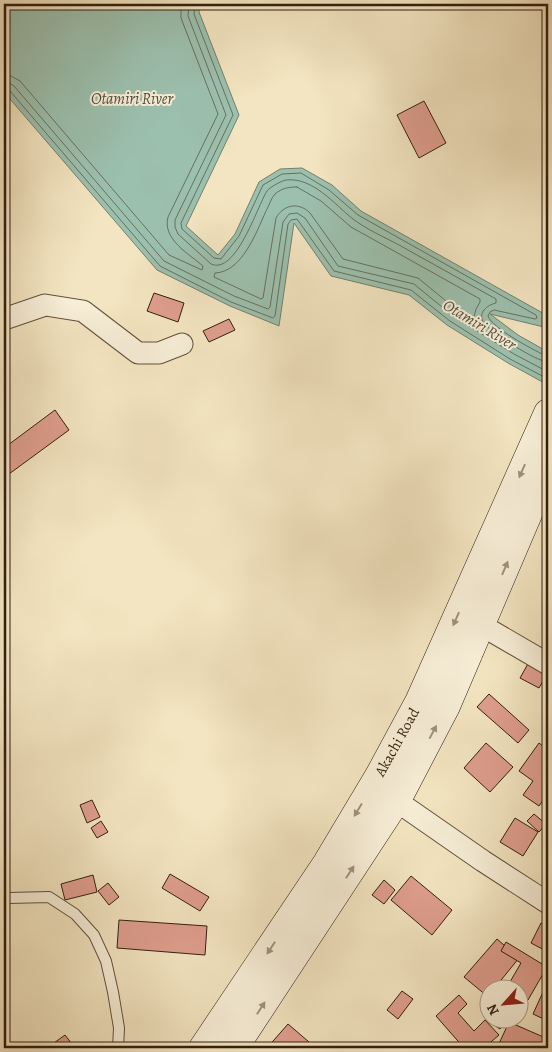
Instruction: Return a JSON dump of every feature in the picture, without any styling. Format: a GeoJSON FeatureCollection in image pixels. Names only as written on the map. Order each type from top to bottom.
{"type":"FeatureCollection","features":[{"type":"Feature","properties":{"kind":"main road","name":"Akachi Road"},"geometry":{"type":"LineString","coordinates":[[203,1048],[327,863],[419,702],[545,419]]}},
{"type":"Feature","properties":{"kind":"main road","name":"Akachi Road"},"geometry":{"type":"LineString","coordinates":[[234,1048],[396,801],[446,706],[548,467]]}},
{"type":"Feature","properties":{"kind":"street"},"geometry":{"type":"LineString","coordinates":[[4,319],[45,305],[83,311],[138,353],[159,353],[182,344]]}},
{"type":"Feature","properties":{"kind":"street"},"geometry":{"type":"LineString","coordinates":[[481,625],[548,664]]}},
{"type":"Feature","properties":{"kind":"street"},"geometry":{"type":"LineString","coordinates":[[373,785],[483,861],[548,903]]}},
{"type":"Feature","properties":{"kind":"lane"},"geometry":{"type":"LineString","coordinates":[[9,898],[49,897],[75,914],[94,935],[106,961],[113,992],[119,1028],[118,1048]]}},
{"type":"Feature","properties":{"kind":"water","name":"Otamiri River"},"geometry":{"type":"Polygon","coordinates":[[[4,4],[200,4],[199,12],[239,115],[186,226],[218,255],[235,234],[259,182],[280,169],[302,168],[332,185],[361,211],[548,316],[548,328],[490,314],[518,335],[548,352],[548,385],[508,363],[447,325],[409,295],[331,276],[294,223],[279,326],[230,306],[157,270],[4,92],[4,4]]]}},
{"type":"Feature","properties":{"kind":"building"},"geometry":{"type":"Polygon","coordinates":[[[424,101],[446,143],[419,158],[397,115],[424,101]]]}},
{"type":"Feature","properties":{"kind":"building"},"geometry":{"type":"Polygon","coordinates":[[[154,293],[184,303],[178,322],[147,311],[154,293]]]}},
{"type":"Feature","properties":{"kind":"building"},"geometry":{"type":"Polygon","coordinates":[[[229,319],[235,330],[209,342],[203,331],[229,319]]]}},
{"type":"Feature","properties":{"kind":"building"},"geometry":{"type":"Polygon","coordinates":[[[55,410],[69,430],[9,474],[4,467],[4,448],[55,410]]]}},
{"type":"Feature","properties":{"kind":"building"},"geometry":{"type":"Polygon","coordinates":[[[529,662],[548,672],[539,688],[520,678],[529,662]]]}},
{"type":"Feature","properties":{"kind":"building"},"geometry":{"type":"Polygon","coordinates":[[[489,694],[529,730],[518,743],[477,707],[489,694]]]}},
{"type":"Feature","properties":{"kind":"building"},"geometry":{"type":"Polygon","coordinates":[[[486,743],[513,767],[490,792],[464,768],[486,743]]]}},
{"type":"Feature","properties":{"kind":"building"},"geometry":{"type":"Polygon","coordinates":[[[539,743],[548,750],[548,793],[539,806],[523,795],[533,781],[519,771],[539,743]]]}},
{"type":"Feature","properties":{"kind":"building"},"geometry":{"type":"Polygon","coordinates":[[[92,800],[100,817],[87,823],[80,805],[92,800]]]}},
{"type":"Feature","properties":{"kind":"building"},"geometry":{"type":"Polygon","coordinates":[[[534,814],[546,824],[539,832],[527,821],[534,814]]]}},
{"type":"Feature","properties":{"kind":"building"},"geometry":{"type":"Polygon","coordinates":[[[515,818],[538,832],[523,856],[500,842],[515,818]]]}},
{"type":"Feature","properties":{"kind":"building"},"geometry":{"type":"Polygon","coordinates":[[[101,821],[108,832],[97,838],[91,828],[101,821]]]}},
{"type":"Feature","properties":{"kind":"building"},"geometry":{"type":"Polygon","coordinates":[[[170,874],[209,897],[200,911],[162,888],[170,874]]]}},
{"type":"Feature","properties":{"kind":"building"},"geometry":{"type":"Polygon","coordinates":[[[93,875],[97,892],[65,900],[61,884],[93,875]]]}},
{"type":"Feature","properties":{"kind":"building"},"geometry":{"type":"Polygon","coordinates":[[[411,876],[452,910],[432,935],[391,900],[411,876]]]}},
{"type":"Feature","properties":{"kind":"building"},"geometry":{"type":"Polygon","coordinates":[[[384,880],[395,890],[384,904],[372,895],[384,880]]]}},
{"type":"Feature","properties":{"kind":"building"},"geometry":{"type":"Polygon","coordinates":[[[108,883],[119,897],[109,905],[98,891],[108,883]]]}},
{"type":"Feature","properties":{"kind":"building"},"geometry":{"type":"Polygon","coordinates":[[[119,920],[207,926],[205,955],[117,948],[119,920]]]}},
{"type":"Feature","properties":{"kind":"building"},"geometry":{"type":"Polygon","coordinates":[[[541,923],[548,926],[548,952],[531,943],[541,923]]]}},
{"type":"Feature","properties":{"kind":"building"},"geometry":{"type":"Polygon","coordinates":[[[497,939],[519,958],[501,980],[480,980],[480,990],[464,977],[497,939]]]}},
{"type":"Feature","properties":{"kind":"building"},"geometry":{"type":"Polygon","coordinates":[[[506,942],[547,967],[530,997],[530,980],[511,980],[521,963],[501,951],[506,942]]]}},
{"type":"Feature","properties":{"kind":"building"},"geometry":{"type":"Polygon","coordinates":[[[548,981],[548,1021],[533,1014],[548,981]]]}},
{"type":"Feature","properties":{"kind":"building"},"geometry":{"type":"Polygon","coordinates":[[[402,991],[413,999],[398,1019],[387,1010],[402,991]]]}},
{"type":"Feature","properties":{"kind":"building"},"geometry":{"type":"Polygon","coordinates":[[[459,995],[467,1004],[458,1013],[474,1031],[480,1025],[480,1030],[494,1030],[499,1035],[484,1048],[464,1048],[436,1016],[459,995]]]}},
{"type":"Feature","properties":{"kind":"building"},"geometry":{"type":"Polygon","coordinates":[[[288,1024],[316,1048],[267,1048],[288,1024]]]}},
{"type":"Feature","properties":{"kind":"building"},"geometry":{"type":"Polygon","coordinates":[[[505,1030],[527,1030],[548,1039],[548,1048],[497,1048],[505,1030]]]}},
{"type":"Feature","properties":{"kind":"building"},"geometry":{"type":"Polygon","coordinates":[[[65,1035],[75,1048],[47,1048],[65,1035]]]}}]}
